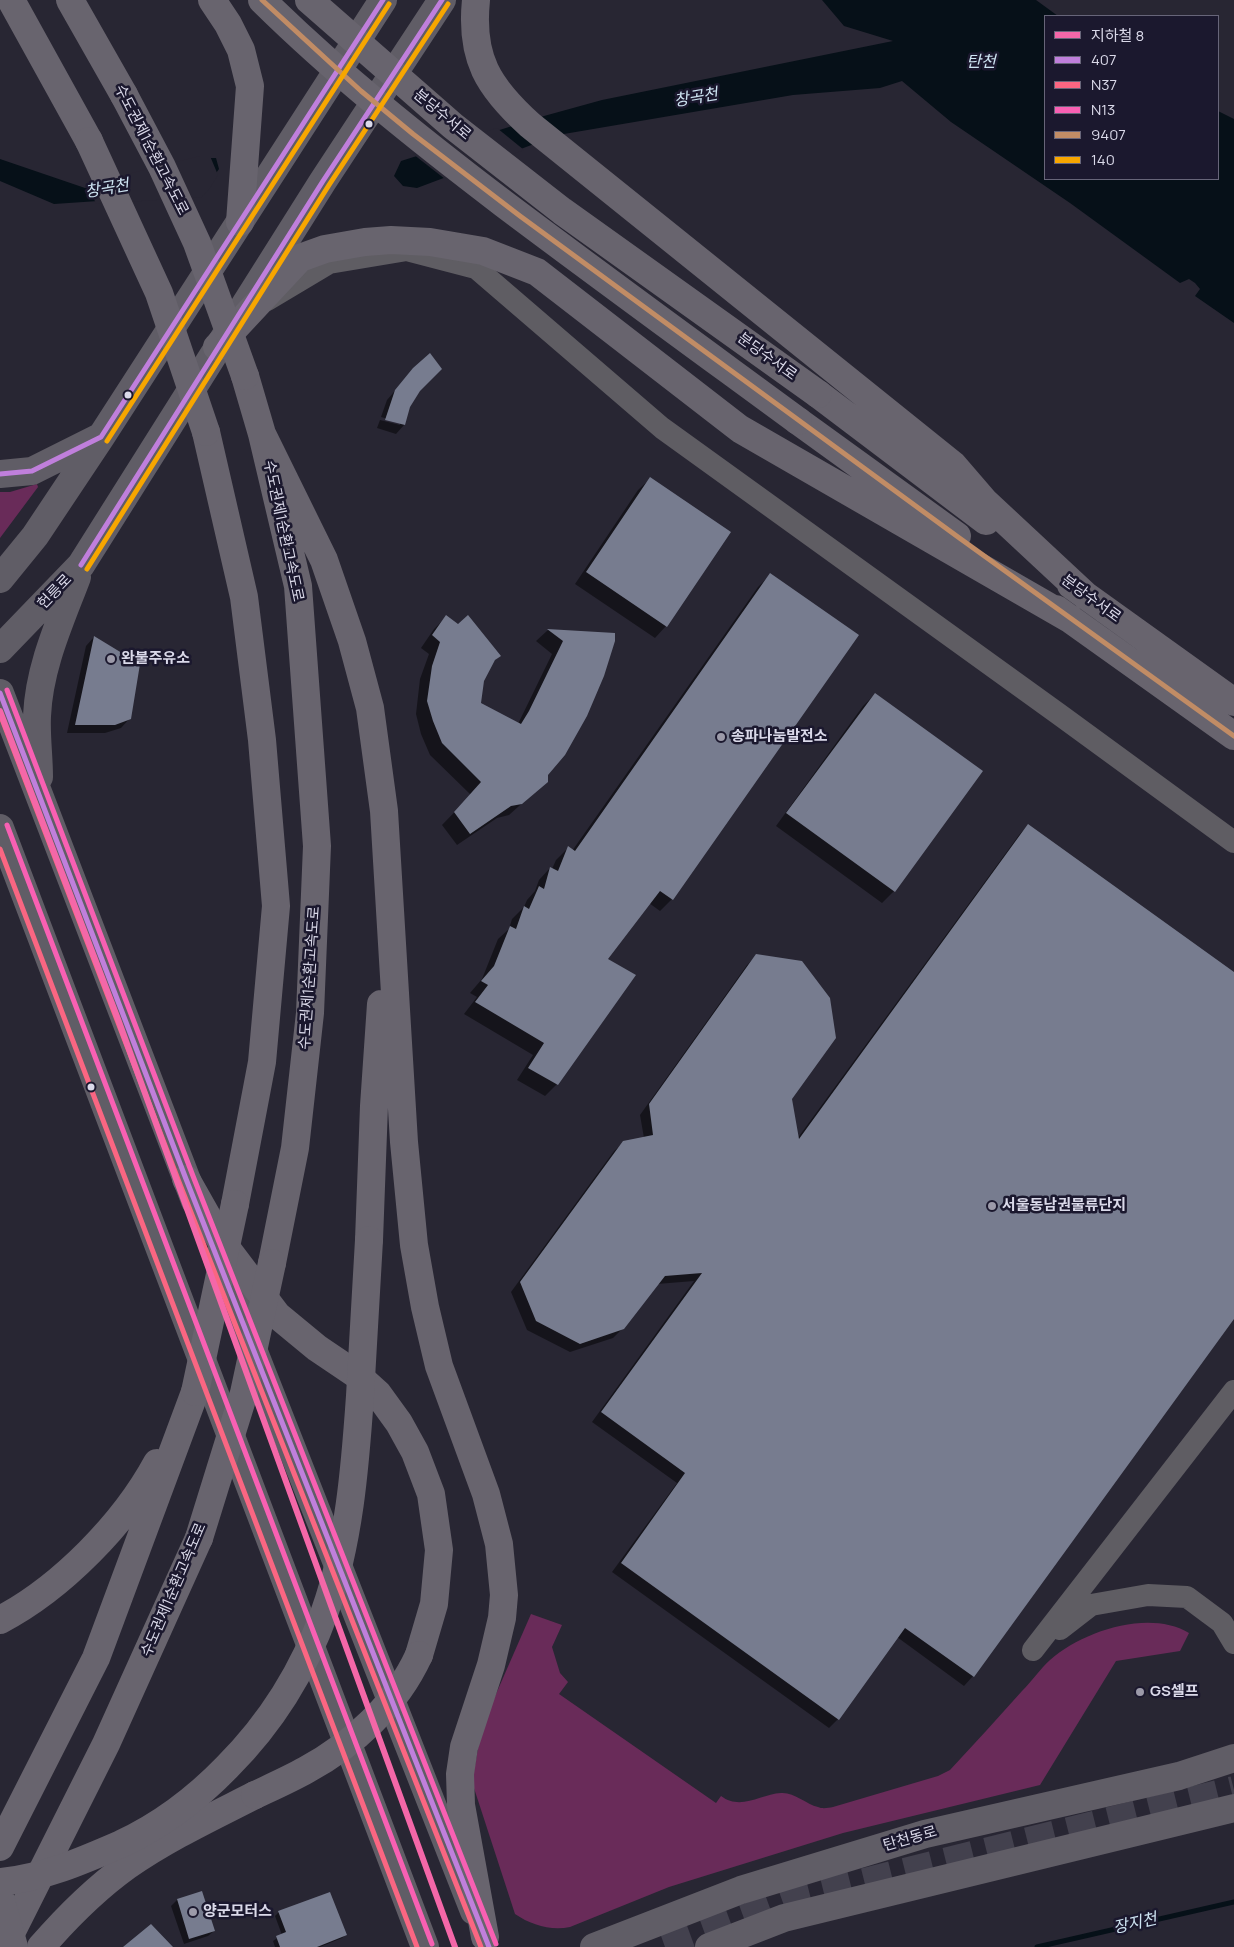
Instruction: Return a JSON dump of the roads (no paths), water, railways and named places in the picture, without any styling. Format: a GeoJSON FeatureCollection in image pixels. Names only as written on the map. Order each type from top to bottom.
{"type":"FeatureCollection","features":[{"type":"Feature","properties":{"kind":"highway"},"geometry":{"type":"LineString","coordinates":[[0,1847],[96,1658],[195,1392],[235,1204],[262,1062],[276,906],[262,740],[244,597],[206,432],[159,293],[89,140],[10,0]]}},
{"type":"Feature","properties":{"kind":"highway","name":"수도권제1순환고속도로"},"geometry":{"type":"LineString","coordinates":[[4,1947],[106,1744],[199,1538],[244,1393],[295,1148],[310,1013],[317,846],[298,586],[262,434],[245,376],[197,242],[162,167],[70,0]]}},
{"type":"Feature","properties":{"kind":"highway"},"geometry":{"type":"LineString","coordinates":[[212,0],[228,24],[241,50],[250,86],[240,222]]}},
{"type":"Feature","properties":{"kind":"highway","name":"분당수서로"},"geometry":{"type":"LineString","coordinates":[[262,0],[285,23],[409,131],[540,232],[1070,619],[1234,736]]}},
{"type":"Feature","properties":{"kind":"highway","name":"분당수서로"},"geometry":{"type":"LineString","coordinates":[[309,0],[452,126],[562,211],[818,394],[1086,596],[1234,702]]}},
{"type":"Feature","properties":{"kind":"highway"},"geometry":{"type":"LineString","coordinates":[[476,0],[474,23],[477,47],[485,72],[496,91],[510,108],[953,465],[984,501],[1086,596]]}},
{"type":"Feature","properties":{"kind":"highway"},"geometry":{"type":"LineString","coordinates":[[217,347],[300,258],[325,249],[365,242],[391,240],[430,242],[483,251],[537,272],[740,429],[1070,619]]}},
{"type":"Feature","properties":{"kind":"highway"},"geometry":{"type":"LineString","coordinates":[[262,434],[324,560],[362,674],[372,721],[380,777],[389,891],[404,1142],[411,1219],[419,1272],[438,1366],[488,1502],[498,1539],[504,1595],[500,1630],[464,1747],[460,1774],[461,1805],[487,1942]]}},
{"type":"Feature","properties":{"kind":"highway"},"geometry":{"type":"LineString","coordinates":[[0,1882],[34,1876],[74,1864],[133,1838],[166,1820],[208,1786],[240,1754],[264,1725],[286,1693],[325,1610],[346,1526],[357,1440],[369,1240],[374,1106],[389,891]]}},
{"type":"Feature","properties":{"kind":"highway"},"geometry":{"type":"LineString","coordinates":[[41,1947],[78,1907],[128,1865],[165,1842],[312,1767],[357,1736],[389,1702],[412,1670],[419,1655],[434,1604],[439,1550],[431,1494],[419,1459],[406,1434],[378,1394],[357,1375],[290,1327],[273,1310],[221,1241],[186,1179]]}},
{"type":"Feature","properties":{"kind":"highway"},"geometry":{"type":"LineString","coordinates":[[0,1620],[18,1610],[44,1591],[105,1537],[128,1508],[152,1472],[195,1392]]}},
{"type":"Feature","properties":{"kind":"highway"},"geometry":{"type":"LineString","coordinates":[[0,1897],[14,1947]]}},
{"type":"Feature","properties":{"kind":"main road"},"geometry":{"type":"LineString","coordinates":[[0,579],[35,536],[101,437],[383,0]]}},
{"type":"Feature","properties":{"kind":"main road","name":"헌릉로"},"geometry":{"type":"LineString","coordinates":[[0,649],[81,565],[349,140],[442,0]]}},
{"type":"Feature","properties":{"kind":"main road"},"geometry":{"type":"LineString","coordinates":[[0,474],[32,471],[101,437]]}},
{"type":"Feature","properties":{"kind":"main road"},"geometry":{"type":"LineString","coordinates":[[40,801],[37,715],[45,667],[51,645],[81,565]]}},
{"type":"Feature","properties":{"kind":"main road"},"geometry":{"type":"LineString","coordinates":[[0,693],[186,1179],[487,1942]]}},
{"type":"Feature","properties":{"kind":"main road"},"geometry":{"type":"LineString","coordinates":[[0,828],[425,1947]]}},
{"type":"Feature","properties":{"kind":"main road","name":"탄천동로"},"geometry":{"type":"LineString","coordinates":[[594,1947],[741,1890],[925,1834],[1179,1776],[1234,1758]]}},
{"type":"Feature","properties":{"kind":"main road"},"geometry":{"type":"LineString","coordinates":[[709,1947],[784,1918],[1234,1808]]}},
{"type":"Feature","properties":{"kind":"street"},"geometry":{"type":"LineString","coordinates":[[253,308],[329,263],[407,250],[476,268],[662,428],[1234,842]]}},
{"type":"Feature","properties":{"kind":"street"},"geometry":{"type":"LineString","coordinates":[[1234,1391],[1033,1650],[1091,1605],[1148,1595],[1187,1598],[1222,1623],[1234,1643]]}},
{"type":"Feature","properties":{"kind":"water","name":"탄천"},"geometry":{"type":"Polygon","coordinates":[[[822,0],[1036,0],[1057,15],[1044,15],[1044,180],[1219,180],[1219,112],[1234,119],[1234,323],[1195,296],[1200,289],[1195,283],[1189,279],[1180,283],[1070,203],[951,122],[902,81],[880,88],[793,95],[558,135],[417,188],[403,186],[394,176],[401,161],[544,116],[602,100],[893,41],[844,26],[822,0]]]}},
{"type":"Feature","properties":{"kind":"water","name":"창곡천"},"geometry":{"type":"Polygon","coordinates":[[[201,158],[216,158],[219,169],[201,194],[54,204],[0,181],[0,159],[85,188],[201,158]]]}},
{"type":"Feature","properties":{"kind":"waterway","name":"장지천"},"geometry":{"type":"LineString","coordinates":[[1037,1947],[1234,1902]]}},
{"type":"Feature","properties":{"kind":"tunnel"},"geometry":{"type":"LineString","coordinates":[[665,1947],[800,1898],[1234,1790]]}},
{"type":"Feature","properties":{"kind":"metro line","name":"8"},"geometry":{"type":"LineString","coordinates":[[0,711],[118,1019],[455,1947]]}},
{"type":"Feature","properties":{"kind":"place","name":"완불주유소"},"geometry":{"type":"Point","coordinates":[111,659]}},
{"type":"Feature","properties":{"kind":"place","name":"송파나눔발전소"},"geometry":{"type":"Point","coordinates":[721,737]}},
{"type":"Feature","properties":{"kind":"place","name":"서울동남권물류단지"},"geometry":{"type":"Point","coordinates":[992,1206]}},
{"type":"Feature","properties":{"kind":"place","name":"GS셀프"},"geometry":{"type":"Point","coordinates":[1140,1692]}},
{"type":"Feature","properties":{"kind":"place","name":"양군모터스"},"geometry":{"type":"Point","coordinates":[193,1912]}}]}
